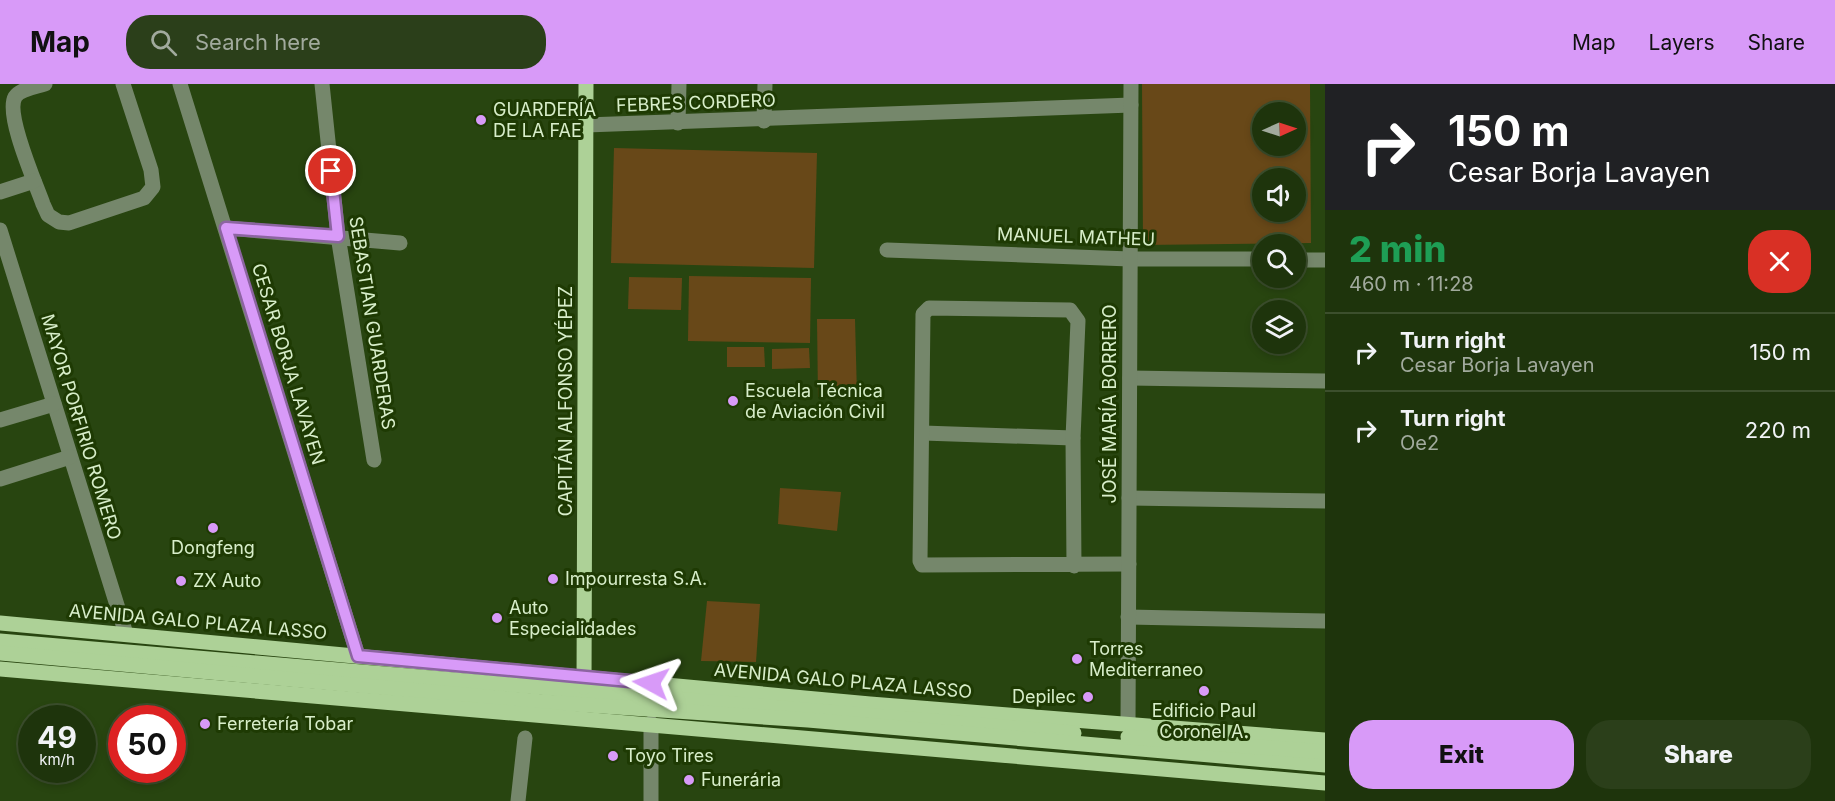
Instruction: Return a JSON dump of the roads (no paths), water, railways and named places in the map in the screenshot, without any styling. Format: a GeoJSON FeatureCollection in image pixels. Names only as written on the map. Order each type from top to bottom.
{"type":"FeatureCollection","features":[{"type":"Feature","properties":{"kind":"main road","name":"CAPITÁN ALFONSO YÉPEZ"},"geometry":{"type":"LineString","coordinates":[[584,698],[586,84]]}},
{"type":"Feature","properties":{"kind":"main road","name":"AVENIDA GALO PLAZA LASSO"},"geometry":{"type":"LineString","coordinates":[[0,623],[358,656],[584,698],[651,723],[1325,783]]}},
{"type":"Feature","properties":{"kind":"main road","name":"AVENIDA GALO PLAZA LASSO"},"geometry":{"type":"LineString","coordinates":[[0,641],[808,720],[1325,765]]}},
{"type":"Feature","properties":{"kind":"main road","name":"AVENIDA GALO PLAZA LASSO"},"geometry":{"type":"LineString","coordinates":[[0,653],[1325,752]]}},
{"type":"Feature","properties":{"kind":"main road","name":"AVENIDA GALO PLAZA LASSO"},"geometry":{"type":"LineString","coordinates":[[0,669],[584,698],[870,704],[1325,740]]}},
{"type":"Feature","properties":{"kind":"street"},"geometry":{"type":"LineString","coordinates":[[45,84],[21,92],[14,103],[15,123],[48,215],[64,223],[123,206],[144,198],[150,192],[153,179],[152,170],[123,84]]}},
{"type":"Feature","properties":{"kind":"street","name":"CESAR BORJA LAVAYEN"},"geometry":{"type":"LineString","coordinates":[[180,84],[358,656]]}},
{"type":"Feature","properties":{"kind":"street","name":"SEBASTIAN GUARDERAS"},"geometry":{"type":"LineString","coordinates":[[322,84],[338,236],[374,460]]}},
{"type":"Feature","properties":{"kind":"street"},"geometry":{"type":"LineString","coordinates":[[678,123],[679,84]]}},
{"type":"Feature","properties":{"kind":"street"},"geometry":{"type":"LineString","coordinates":[[764,121],[765,84]]}},
{"type":"Feature","properties":{"kind":"street","name":"JOSÉ MARÍA BORRERO"},"geometry":{"type":"LineString","coordinates":[[1128,724],[1131,84]]}},
{"type":"Feature","properties":{"kind":"street","name":"FEBRES CORDERO"},"geometry":{"type":"LineString","coordinates":[[586,125],[764,121],[1131,105]]}},
{"type":"Feature","properties":{"kind":"street"},"geometry":{"type":"LineString","coordinates":[[0,192],[34,181]]}},
{"type":"Feature","properties":{"kind":"street"},"geometry":{"type":"LineString","coordinates":[[226,228],[400,243]]}},
{"type":"Feature","properties":{"kind":"street","name":"MAYOR PORFIRIO ROMERO"},"geometry":{"type":"LineString","coordinates":[[0,230],[5,263],[54,404],[126,634]]}},
{"type":"Feature","properties":{"kind":"street","name":"MANUEL MATHEU"},"geometry":{"type":"LineString","coordinates":[[888,250],[1130,259],[1252,259]]}},
{"type":"Feature","properties":{"kind":"street"},"geometry":{"type":"LineString","coordinates":[[1306,260],[1325,260]]}},
{"type":"Feature","properties":{"kind":"street"},"geometry":{"type":"LineString","coordinates":[[1074,566],[1073,438],[1077,321],[1070,310],[926,310],[923,314],[920,561],[922,565],[1074,566],[1128,564]]}},
{"type":"Feature","properties":{"kind":"street"},"geometry":{"type":"LineString","coordinates":[[1130,378],[1325,381]]}},
{"type":"Feature","properties":{"kind":"street"},"geometry":{"type":"LineString","coordinates":[[0,420],[54,404]]}},
{"type":"Feature","properties":{"kind":"street"},"geometry":{"type":"LineString","coordinates":[[923,433],[1073,438]]}},
{"type":"Feature","properties":{"kind":"street"},"geometry":{"type":"LineString","coordinates":[[0,479],[70,457]]}},
{"type":"Feature","properties":{"kind":"street"},"geometry":{"type":"LineString","coordinates":[[1129,498],[1325,501]]}},
{"type":"Feature","properties":{"kind":"street"},"geometry":{"type":"LineString","coordinates":[[1128,617],[1325,621]]}},
{"type":"Feature","properties":{"kind":"street"},"geometry":{"type":"LineString","coordinates":[[651,723],[651,801]]}},
{"type":"Feature","properties":{"kind":"street"},"geometry":{"type":"LineString","coordinates":[[518,801],[525,738]]}},
{"type":"Feature","properties":{"kind":"place","name":"GUARDERÍA DE LA FAE"},"geometry":{"type":"Point","coordinates":[481,120]}},
{"type":"Feature","properties":{"kind":"place","name":"Escuela Técnica de Aviación Civil"},"geometry":{"type":"Point","coordinates":[733,401]}},
{"type":"Feature","properties":{"kind":"place","name":"Dongfeng"},"geometry":{"type":"Point","coordinates":[213,528]}},
{"type":"Feature","properties":{"kind":"place","name":"Impourresta S.A."},"geometry":{"type":"Point","coordinates":[553,579]}},
{"type":"Feature","properties":{"kind":"place","name":"ZX Auto"},"geometry":{"type":"Point","coordinates":[181,581]}},
{"type":"Feature","properties":{"kind":"place","name":"Auto Especialidades"},"geometry":{"type":"Point","coordinates":[497,618]}},
{"type":"Feature","properties":{"kind":"place","name":"Torres Mediterraneo"},"geometry":{"type":"Point","coordinates":[1077,659]}},
{"type":"Feature","properties":{"kind":"place","name":"Edificio Paul Coronel A."},"geometry":{"type":"Point","coordinates":[1204,691]}},
{"type":"Feature","properties":{"kind":"place","name":"Depilec"},"geometry":{"type":"Point","coordinates":[1088,697]}},
{"type":"Feature","properties":{"kind":"place","name":"Ferretería Tobar"},"geometry":{"type":"Point","coordinates":[205,724]}},
{"type":"Feature","properties":{"kind":"place","name":"Toyo Tires"},"geometry":{"type":"Point","coordinates":[613,756]}},
{"type":"Feature","properties":{"kind":"place","name":"Funerária"},"geometry":{"type":"Point","coordinates":[689,780]}}]}
